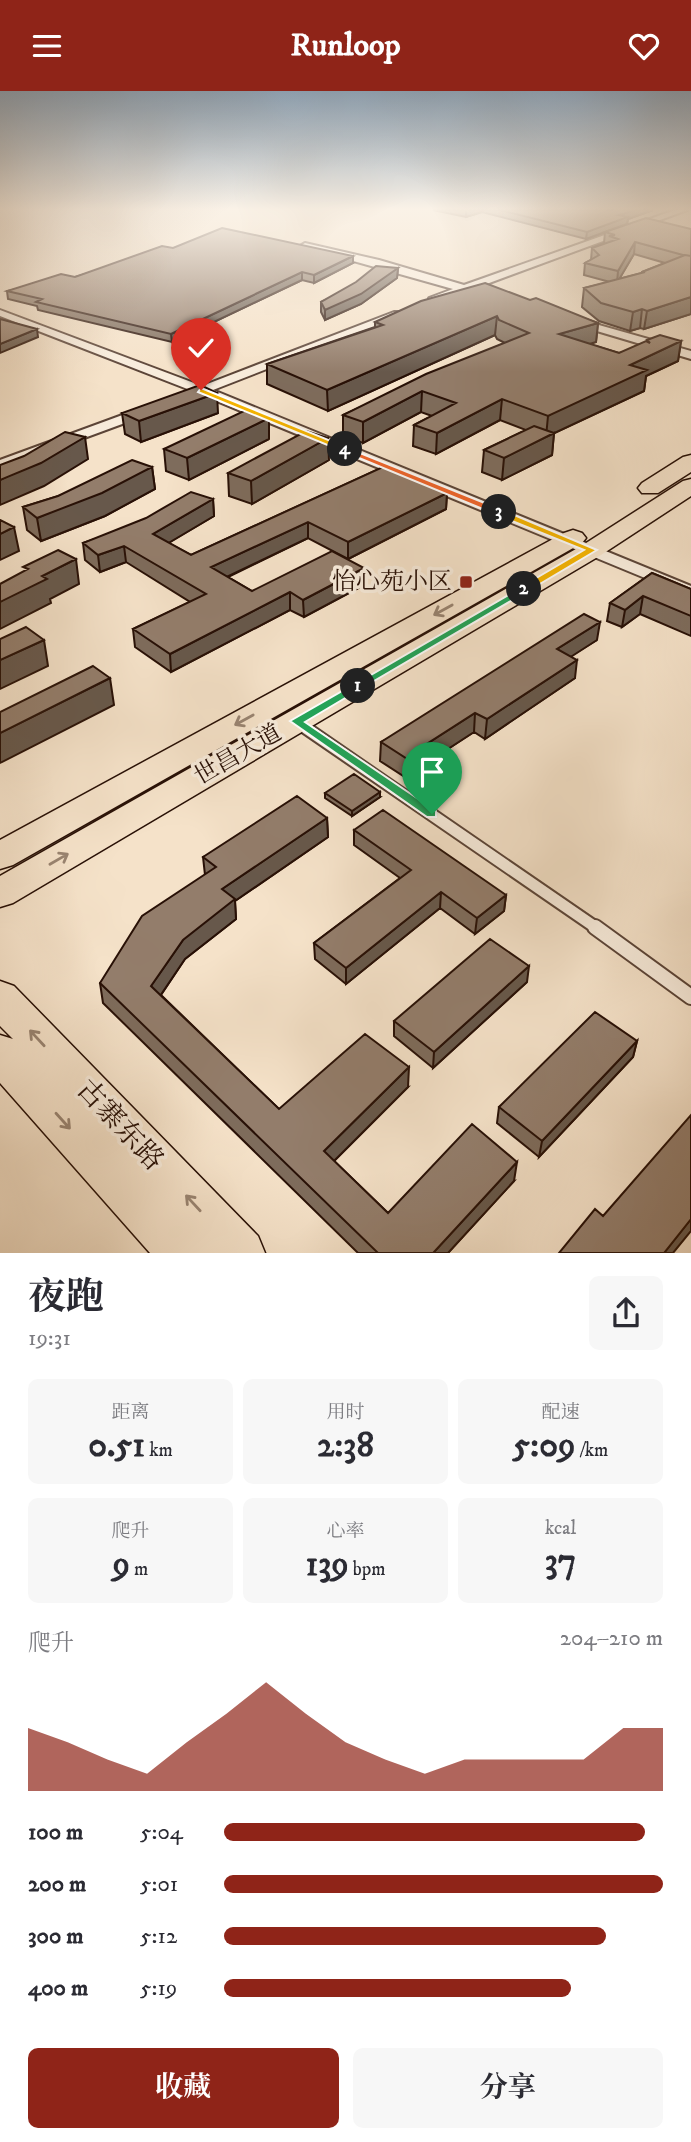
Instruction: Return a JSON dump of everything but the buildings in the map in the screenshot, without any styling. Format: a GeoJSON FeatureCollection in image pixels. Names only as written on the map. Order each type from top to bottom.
{"type":"FeatureCollection","features":[{"type":"Feature","properties":{"kind":"main road","name":"世昌大道"},"geometry":{"type":"LineString","coordinates":[[0,893],[296,721],[580,545],[691,462]]}},
{"type":"Feature","properties":{"kind":"main road","name":"世昌大道"},"geometry":{"type":"LineString","coordinates":[[0,856],[691,486]]}},
{"type":"Feature","properties":{"kind":"main road","name":"古寨东路"},"geometry":{"type":"LineString","coordinates":[[0,997],[240,1253]]}},
{"type":"Feature","properties":{"kind":"main road","name":"古寨东路"},"geometry":{"type":"LineString","coordinates":[[0,1053],[183,1253]]}},
{"type":"Feature","properties":{"kind":"street"},"geometry":{"type":"LineString","coordinates":[[383,264],[491,296]]}},
{"type":"Feature","properties":{"kind":"street"},"geometry":{"type":"LineString","coordinates":[[0,465],[530,264]]}},
{"type":"Feature","properties":{"kind":"street"},"geometry":{"type":"LineString","coordinates":[[2,313],[201,390],[691,592]]}},
{"type":"Feature","properties":{"kind":"street"},"geometry":{"type":"LineString","coordinates":[[558,316],[691,355]]}},
{"type":"Feature","properties":{"kind":"lane"},"geometry":{"type":"LineString","coordinates":[[296,721],[583,918],[691,997]]}},
{"type":"Feature","properties":{"kind":"place","name":"怡心苑小区"},"geometry":{"type":"Point","coordinates":[466,582]}},
{"type":"Feature","properties":{"kind":"route"},"geometry":{"type":"LineString","coordinates":[[201,390],[592,550],[296,721],[432,814]]}}]}
